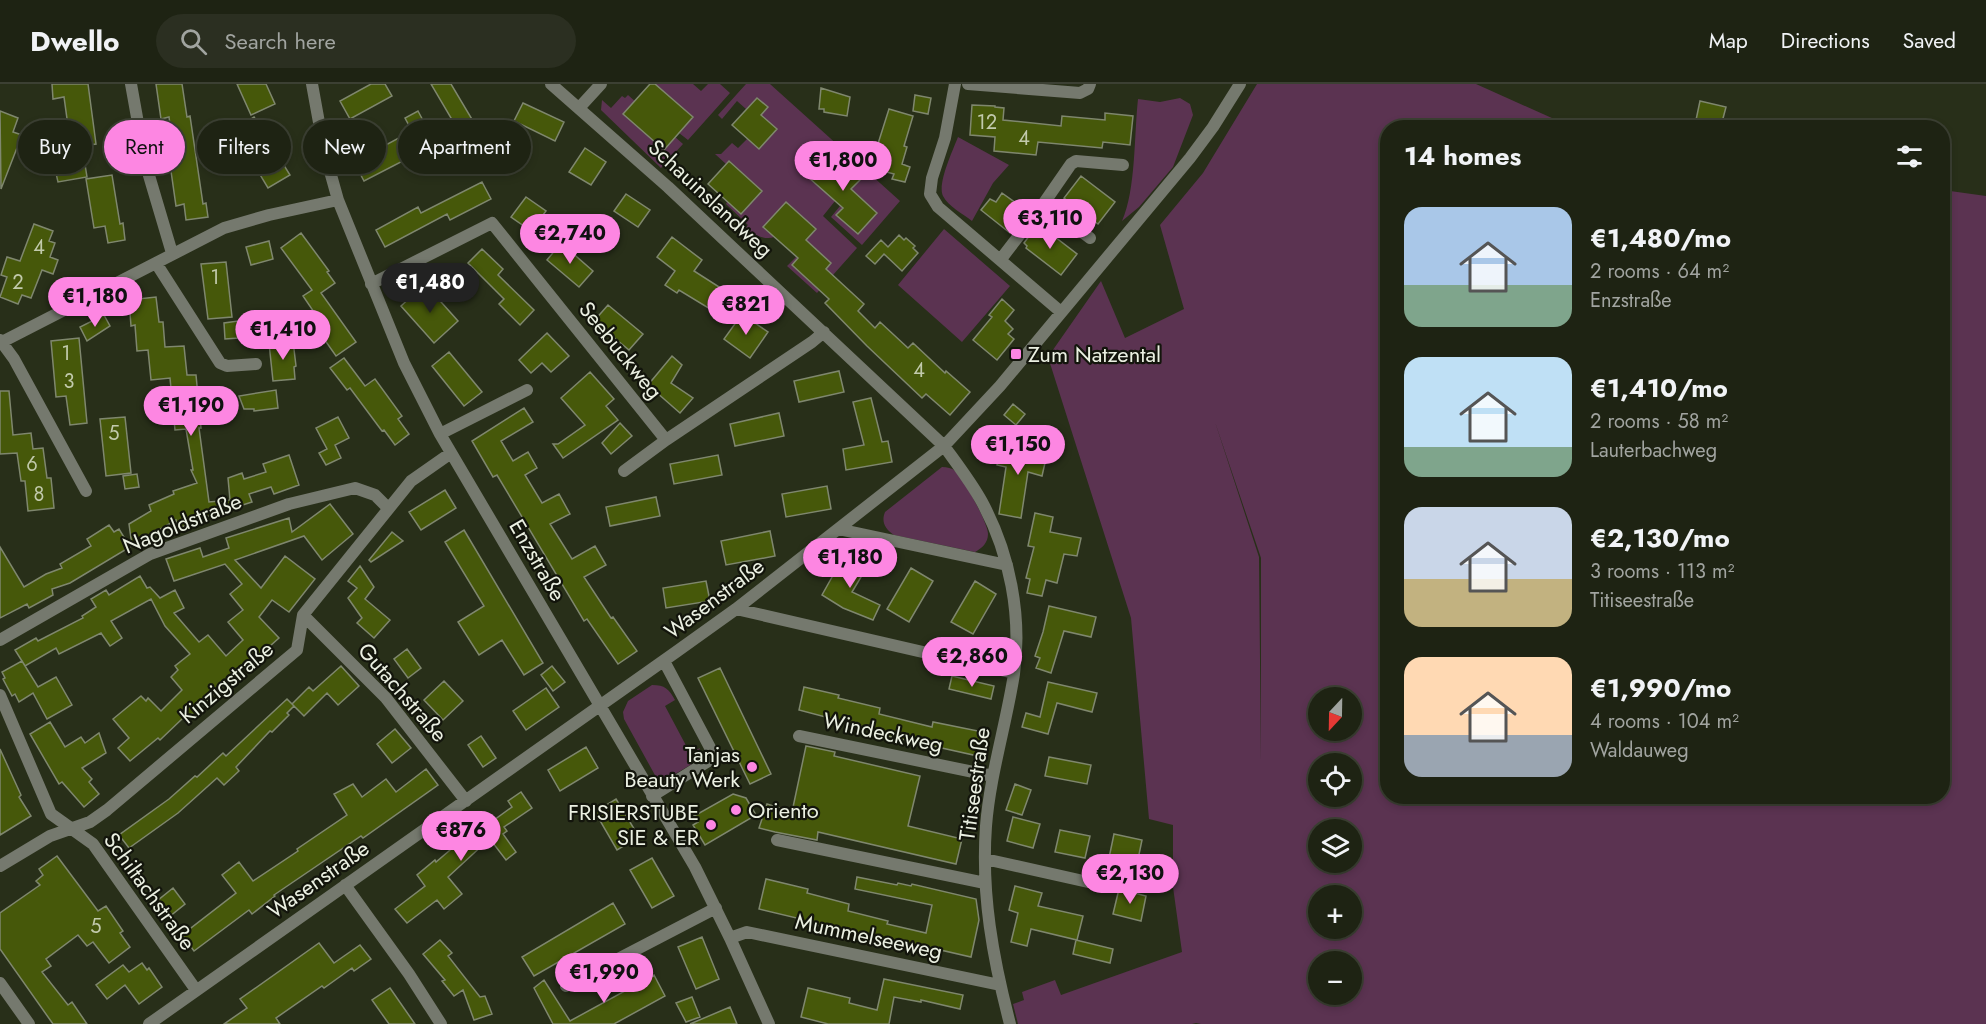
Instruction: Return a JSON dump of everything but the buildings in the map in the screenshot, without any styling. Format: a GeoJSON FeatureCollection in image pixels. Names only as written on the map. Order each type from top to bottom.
{"type":"FeatureCollection","features":[{"type":"Feature","properties":{"kind":"street"},"geometry":{"type":"LineString","coordinates":[[131,84],[145,162],[172,253]]}},
{"type":"Feature","properties":{"kind":"street","name":"Enzstraße"},"geometry":{"type":"LineString","coordinates":[[312,84],[324,150],[338,200],[404,363],[440,434],[694,867],[716,908],[769,1024]]}},
{"type":"Feature","properties":{"kind":"street","name":"Schauinslandweg"},"geometry":{"type":"LineString","coordinates":[[551,84],[656,175],[944,446]]}},
{"type":"Feature","properties":{"kind":"street"},"geometry":{"type":"LineString","coordinates":[[579,108],[601,84]]}},
{"type":"Feature","properties":{"kind":"street"},"geometry":{"type":"LineString","coordinates":[[955,84],[945,138],[932,178],[930,194],[938,207],[1061,312]]}},
{"type":"Feature","properties":{"kind":"street"},"geometry":{"type":"LineString","coordinates":[[968,84],[1080,93],[1088,89],[1090,84]]}},
{"type":"Feature","properties":{"kind":"street","name":"Wasenstraße"},"geometry":{"type":"LineString","coordinates":[[149,1024],[736,609],[944,446],[1000,386],[1190,158],[1240,84]]}},
{"type":"Feature","properties":{"kind":"street"},"geometry":{"type":"LineString","coordinates":[[1001,259],[1071,164],[1076,161],[1123,165]]}},
{"type":"Feature","properties":{"kind":"street"},"geometry":{"type":"LineString","coordinates":[[86,490],[14,359],[1,342],[224,228],[269,215],[338,200]]}},
{"type":"Feature","properties":{"kind":"street"},"geometry":{"type":"LineString","coordinates":[[1044,203],[1090,238]]}},
{"type":"Feature","properties":{"kind":"street","name":"Seebuckweg"},"geometry":{"type":"LineString","coordinates":[[372,284],[492,223],[666,440]]}},
{"type":"Feature","properties":{"kind":"street"},"geometry":{"type":"LineString","coordinates":[[156,263],[220,363],[227,366],[256,364]]}},
{"type":"Feature","properties":{"kind":"street"},"geometry":{"type":"LineString","coordinates":[[624,471],[824,332]]}},
{"type":"Feature","properties":{"kind":"street"},"geometry":{"type":"LineString","coordinates":[[440,434],[527,390]]}},
{"type":"Feature","properties":{"kind":"street","name":"Titiseestraße"},"geometry":{"type":"LineString","coordinates":[[944,446],[982,502],[996,532],[1007,565],[1015,608],[1014,673],[993,776],[986,826],[985,859],[985,883],[993,956],[1011,1024]]}},
{"type":"Feature","properties":{"kind":"street","name":"Kinzigstraße"},"geometry":{"type":"LineString","coordinates":[[0,866],[50,836],[90,822],[107,810],[297,650],[303,615],[411,481],[451,453]]}},
{"type":"Feature","properties":{"kind":"street","name":"Nagoldstraße"},"geometry":{"type":"LineString","coordinates":[[0,640],[150,554],[289,504],[355,488],[375,495],[388,508]]}},
{"type":"Feature","properties":{"kind":"street"},"geometry":{"type":"LineString","coordinates":[[838,529],[1007,565]]}},
{"type":"Feature","properties":{"kind":"street"},"geometry":{"type":"LineString","coordinates":[[736,609],[1014,673]]}},
{"type":"Feature","properties":{"kind":"street","name":"Gutachstraße"},"geometry":{"type":"LineString","coordinates":[[303,615],[386,698],[466,801]]}},
{"type":"Feature","properties":{"kind":"street"},"geometry":{"type":"LineString","coordinates":[[652,795],[715,757],[664,661]]}},
{"type":"Feature","properties":{"kind":"street","name":"Schiltachstraße"},"geometry":{"type":"LineString","coordinates":[[0,695],[51,814],[93,844],[196,990]]}},
{"type":"Feature","properties":{"kind":"street","name":"Windeckweg"},"geometry":{"type":"LineString","coordinates":[[799,736],[993,776]]}},
{"type":"Feature","properties":{"kind":"street"},"geometry":{"type":"LineString","coordinates":[[777,840],[985,883]]}},
{"type":"Feature","properties":{"kind":"street","name":"Titiseestraße"},"geometry":{"type":"LineString","coordinates":[[985,859],[1088,882]]}},
{"type":"Feature","properties":{"kind":"street"},"geometry":{"type":"LineString","coordinates":[[345,885],[409,974],[441,1024]]}},
{"type":"Feature","properties":{"kind":"street"},"geometry":{"type":"LineString","coordinates":[[566,986],[716,908]]}},
{"type":"Feature","properties":{"kind":"street","name":"Mummelseeweg"},"geometry":{"type":"LineString","coordinates":[[730,938],[747,932],[1000,985]]}},
{"type":"Feature","properties":{"kind":"street"},"geometry":{"type":"LineString","coordinates":[[0,983],[29,1024]]}},
{"type":"Feature","properties":{"kind":"shaded area"},"geometry":{"type":"Polygon","coordinates":[[[655,84],[693,84],[701,91],[708,84],[720,84],[730,93],[688,140],[679,133],[655,84]]]}},
{"type":"Feature","properties":{"kind":"shaded area"},"geometry":{"type":"Polygon","coordinates":[[[746,84],[770,84],[900,201],[862,245],[831,217],[840,206],[843,208],[837,215],[858,234],[877,213],[857,194],[850,191],[860,179],[835,201],[823,216],[857,248],[817,293],[787,266],[796,257],[798,258],[792,265],[812,284],[831,263],[812,245],[805,242],[816,229],[786,202],[764,227],[774,237],[763,237],[742,231],[748,225],[726,204],[727,202],[741,214],[762,191],[730,161],[726,164],[715,154],[721,154],[732,143],[738,148],[747,139],[759,149],[777,129],[761,115],[768,107],[757,98],[746,109],[737,101],[722,119],[718,115],[746,84]]]}},
{"type":"Feature","properties":{"kind":"shaded area"},"geometry":{"type":"Polygon","coordinates":[[[1257,84],[1476,84],[1556,120],[1380,120],[1380,804],[1950,804],[1950,191],[1986,196],[1986,1024],[1018,1024],[1013,1004],[1024,1000],[1022,992],[1055,980],[1061,995],[1182,952],[1173,887],[1173,825],[1149,819],[1131,618],[1048,357],[1101,281],[1125,338],[1184,309],[1160,225],[1203,173],[1257,84]],[[1215,422],[1259,557],[1261,762],[1261,558],[1215,422]]]}},
{"type":"Feature","properties":{"kind":"shaded area"},"geometry":{"type":"Polygon","coordinates":[[[628,95],[683,144],[661,168],[601,110],[602,100],[611,108],[622,96],[625,98],[628,95]]]}},
{"type":"Feature","properties":{"kind":"shaded area"},"geometry":{"type":"Polygon","coordinates":[[[1180,98],[1190,104],[1193,115],[1173,167],[1139,207],[1122,221],[1130,194],[1138,99],[1160,102],[1180,98]]]}},
{"type":"Feature","properties":{"kind":"shaded area"},"geometry":{"type":"Polygon","coordinates":[[[958,137],[1009,165],[993,183],[972,221],[948,203],[942,191],[946,167],[958,137]]]}},
{"type":"Feature","properties":{"kind":"shaded area"},"geometry":{"type":"Polygon","coordinates":[[[944,229],[1010,286],[962,342],[898,285],[944,229]]]}},
{"type":"Feature","properties":{"kind":"shaded area"},"geometry":{"type":"Polygon","coordinates":[[[942,467],[952,469],[959,476],[975,501],[987,528],[987,540],[975,552],[894,535],[885,525],[883,519],[885,512],[942,467]]]}},
{"type":"Feature","properties":{"kind":"shaded area"},"geometry":{"type":"Polygon","coordinates":[[[652,685],[666,688],[675,700],[665,706],[690,753],[700,748],[692,764],[665,780],[656,777],[624,719],[623,712],[628,701],[652,685]]]}},
{"type":"Feature","properties":{"kind":"place","name":"Zum Natzental"},"geometry":{"type":"Point","coordinates":[1016,354]}},
{"type":"Feature","properties":{"kind":"place","name":"Tanjas Beauty Werk"},"geometry":{"type":"Point","coordinates":[752,767]}},
{"type":"Feature","properties":{"kind":"place","name":"Oriento"},"geometry":{"type":"Point","coordinates":[736,810]}},
{"type":"Feature","properties":{"kind":"place","name":"FRISIERSTUBE SIE & ER"},"geometry":{"type":"Point","coordinates":[711,825]}}]}
